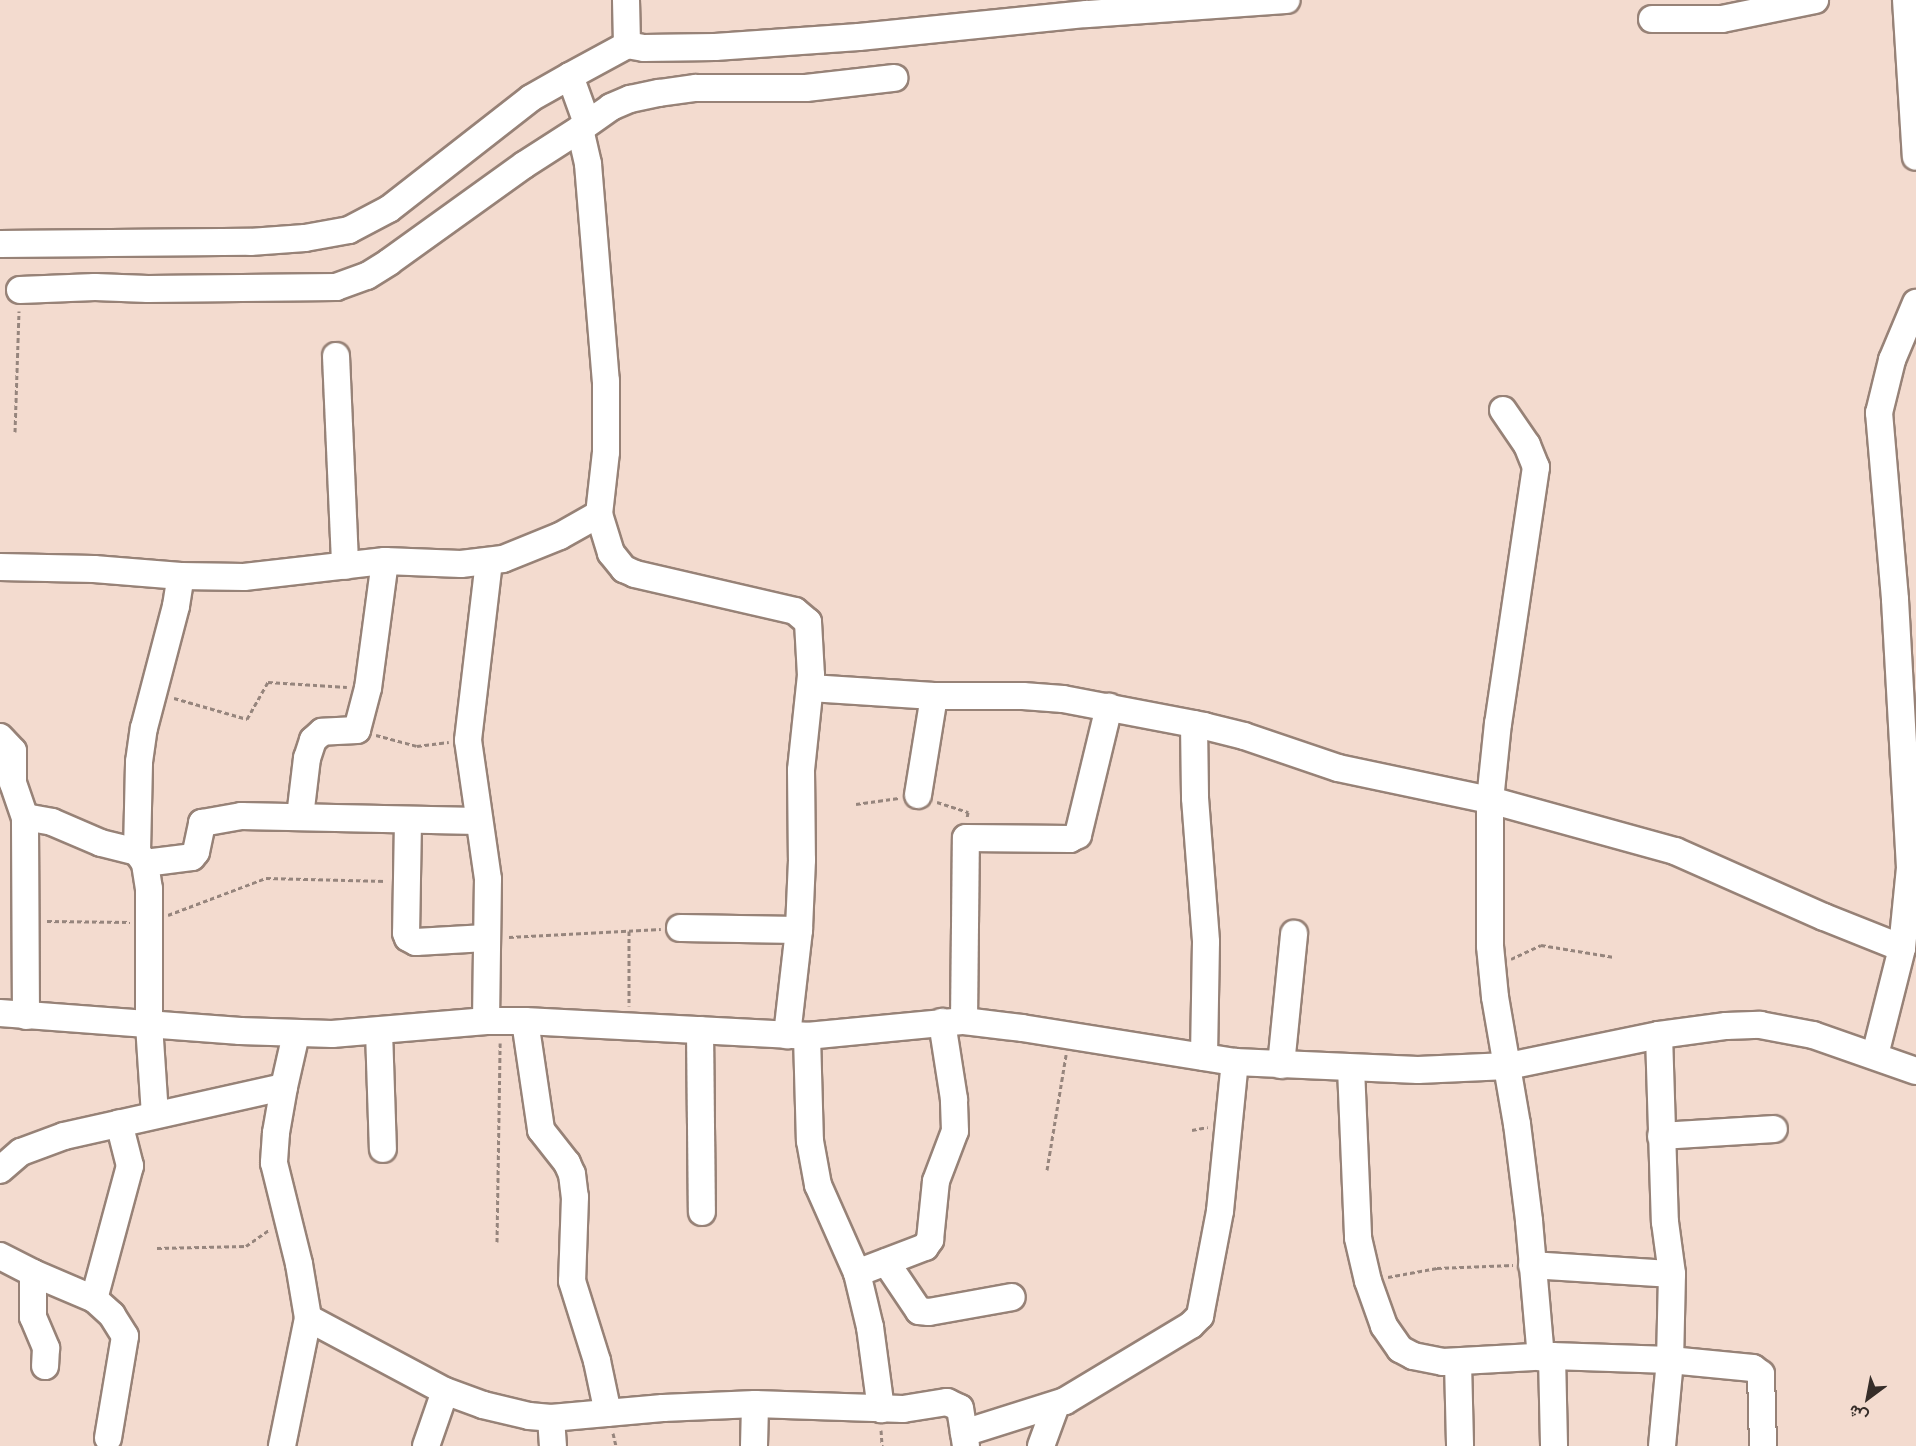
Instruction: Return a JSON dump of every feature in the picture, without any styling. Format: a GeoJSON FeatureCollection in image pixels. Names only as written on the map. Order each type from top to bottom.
{"type":"FeatureCollection","features":[{"type":"Feature","properties":{"kind":"street"},"geometry":{"type":"LineString","coordinates":[[626,0],[627,45]]}},
{"type":"Feature","properties":{"kind":"street"},"geometry":{"type":"LineString","coordinates":[[0,244],[250,242],[305,238],[349,230],[389,209],[531,98],[627,45],[651,48],[716,47],[860,37],[1086,14],[1287,0]]}},
{"type":"Feature","properties":{"kind":"street"},"geometry":{"type":"LineString","coordinates":[[1652,19],[1722,19],[1815,0]]}},
{"type":"Feature","properties":{"kind":"street"},"geometry":{"type":"LineString","coordinates":[[1906,0],[1916,157]]}},
{"type":"Feature","properties":{"kind":"street"},"geometry":{"type":"LineString","coordinates":[[570,76],[583,126],[591,193],[607,405],[604,480],[599,514],[611,553],[624,569],[635,574],[774,605],[802,615],[808,622],[811,634],[810,688],[801,770],[801,895],[797,1036],[818,1185],[857,1273],[870,1327],[881,1409]]}},
{"type":"Feature","properties":{"kind":"street"},"geometry":{"type":"LineString","coordinates":[[20,290],[95,286],[148,289],[336,287],[366,276],[389,262],[524,165],[583,126],[630,99],[696,88],[806,88],[894,78]]}},
{"type":"Feature","properties":{"kind":"street"},"geometry":{"type":"LineString","coordinates":[[1875,1055],[1902,948],[1910,868],[1910,834],[1879,413],[1892,360],[1916,303]]}},
{"type":"Feature","properties":{"kind":"street"},"geometry":{"type":"LineString","coordinates":[[336,356],[345,566]]}},
{"type":"Feature","properties":{"kind":"street"},"geometry":{"type":"LineString","coordinates":[[1503,410],[1533,457],[1536,474],[1498,723],[1490,800],[1491,969],[1508,1066],[1529,1221],[1532,1265],[1546,1356],[1554,1446]]}},
{"type":"Feature","properties":{"kind":"street"},"geometry":{"type":"LineString","coordinates":[[0,567],[94,569],[181,576],[243,577],[385,561],[461,564],[489,562],[531,550],[599,514]]}},
{"type":"Feature","properties":{"kind":"street"},"geometry":{"type":"LineString","coordinates":[[300,817],[307,758],[313,740],[322,732],[357,730],[368,688],[385,561]]}},
{"type":"Feature","properties":{"kind":"street"},"geometry":{"type":"LineString","coordinates":[[489,562],[468,740],[478,821],[487,866],[486,938],[503,1021],[541,1130],[567,1163],[572,1174],[574,1197],[572,1281],[597,1361],[608,1413]]}},
{"type":"Feature","properties":{"kind":"street"},"geometry":{"type":"LineString","coordinates":[[155,1115],[149,1024],[151,922],[141,858],[139,762],[144,728],[155,692],[181,576]]}},
{"type":"Feature","properties":{"kind":"street"},"geometry":{"type":"LineString","coordinates":[[810,688],[934,696],[1023,696],[1109,707],[1194,724],[1244,736],[1338,768],[1490,800],[1675,851],[1824,917],[1902,948]]}},
{"type":"Feature","properties":{"kind":"street"},"geometry":{"type":"LineString","coordinates":[[918,795],[934,696]]}},
{"type":"Feature","properties":{"kind":"street"},"geometry":{"type":"LineString","coordinates":[[857,1273],[928,1244],[936,1180],[955,1137],[953,1022],[966,838],[1070,839],[1078,835],[1109,707]]}},
{"type":"Feature","properties":{"kind":"street"},"geometry":{"type":"LineString","coordinates":[[1194,724],[1195,798],[1206,942],[1204,1058]]}},
{"type":"Feature","properties":{"kind":"street"},"geometry":{"type":"LineString","coordinates":[[0,737],[13,751],[13,783],[25,817],[26,1016]]}},
{"type":"Feature","properties":{"kind":"street"},"geometry":{"type":"LineString","coordinates":[[25,817],[52,822],[141,858],[192,857],[196,852],[200,826],[205,822],[257,815],[408,821],[478,821]]}},
{"type":"Feature","properties":{"kind":"street"},"geometry":{"type":"LineString","coordinates":[[408,821],[406,933],[412,941],[486,938]]}},
{"type":"Feature","properties":{"kind":"street"},"geometry":{"type":"LineString","coordinates":[[680,928],[799,930]]}},
{"type":"Feature","properties":{"kind":"street"},"geometry":{"type":"LineString","coordinates":[[1281,1065],[1294,934]]}},
{"type":"Feature","properties":{"kind":"street"},"geometry":{"type":"LineString","coordinates":[[0,1013],[296,1034],[379,1031],[503,1021],[629,1025],[797,1036],[953,1022],[1070,1035],[1235,1062],[1418,1070],[1508,1066],[1659,1035],[1726,1026],[1760,1025],[1813,1035],[1916,1071]]}},
{"type":"Feature","properties":{"kind":"street"},"geometry":{"type":"LineString","coordinates":[[700,1030],[702,1212]]}},
{"type":"Feature","properties":{"kind":"street"},"geometry":{"type":"LineString","coordinates":[[379,1031],[383,1149]]}},
{"type":"Feature","properties":{"kind":"street"},"geometry":{"type":"LineString","coordinates":[[282,1446],[308,1318],[299,1264],[274,1162],[276,1133],[296,1034]]}},
{"type":"Feature","properties":{"kind":"street"},"geometry":{"type":"LineString","coordinates":[[1659,1035],[1665,1222],[1672,1274],[1670,1360],[1662,1446]]}},
{"type":"Feature","properties":{"kind":"street"},"geometry":{"type":"LineString","coordinates":[[308,1318],[445,1391],[507,1412],[551,1418],[755,1404],[903,1409],[952,1403],[960,1408],[965,1440],[1056,1405],[1172,1337],[1200,1316],[1220,1211],[1235,1062]]}},
{"type":"Feature","properties":{"kind":"street"},"geometry":{"type":"LineString","coordinates":[[1351,1068],[1355,1212],[1368,1281],[1383,1326],[1400,1349],[1425,1359],[1458,1362],[1546,1356],[1670,1360],[1753,1368],[1760,1372],[1763,1446]]}},
{"type":"Feature","properties":{"kind":"street"},"geometry":{"type":"LineString","coordinates":[[0,1170],[21,1152],[38,1144],[119,1123],[284,1087]]}},
{"type":"Feature","properties":{"kind":"street"},"geometry":{"type":"LineString","coordinates":[[94,1299],[130,1166],[119,1123]]}},
{"type":"Feature","properties":{"kind":"street"},"geometry":{"type":"LineString","coordinates":[[1661,1136],[1774,1129]]}},
{"type":"Feature","properties":{"kind":"street"},"geometry":{"type":"LineString","coordinates":[[0,1256],[33,1274],[94,1299],[112,1315],[125,1336],[108,1438]]}},
{"type":"Feature","properties":{"kind":"street"},"geometry":{"type":"LineString","coordinates":[[886,1263],[919,1311],[929,1312],[1012,1297]]}},
{"type":"Feature","properties":{"kind":"street"},"geometry":{"type":"LineString","coordinates":[[1532,1265],[1672,1274]]}},
{"type":"Feature","properties":{"kind":"street"},"geometry":{"type":"LineString","coordinates":[[33,1274],[33,1317],[46,1348],[45,1366]]}},
{"type":"Feature","properties":{"kind":"street"},"geometry":{"type":"LineString","coordinates":[[1458,1362],[1460,1446]]}},
{"type":"Feature","properties":{"kind":"street"},"geometry":{"type":"LineString","coordinates":[[426,1446],[445,1391]]}},
{"type":"Feature","properties":{"kind":"street"},"geometry":{"type":"LineString","coordinates":[[754,1446],[755,1404]]}},
{"type":"Feature","properties":{"kind":"street"},"geometry":{"type":"LineString","coordinates":[[1041,1446],[1056,1405]]}},
{"type":"Feature","properties":{"kind":"street"},"geometry":{"type":"LineString","coordinates":[[551,1418],[553,1446]]}},
{"type":"Feature","properties":{"kind":"path"},"geometry":{"type":"LineString","coordinates":[[15,432],[20,290]]}},
{"type":"Feature","properties":{"kind":"path"},"geometry":{"type":"LineString","coordinates":[[155,692],[247,719],[268,682],[368,688]]}},
{"type":"Feature","properties":{"kind":"path"},"geometry":{"type":"LineString","coordinates":[[357,730],[417,746],[468,740]]}},
{"type":"Feature","properties":{"kind":"path"},"geometry":{"type":"LineString","coordinates":[[856,804],[918,795],[968,812],[966,838]]}},
{"type":"Feature","properties":{"kind":"path"},"geometry":{"type":"LineString","coordinates":[[27,921],[151,922],[267,878],[406,882]]}},
{"type":"Feature","properties":{"kind":"path"},"geometry":{"type":"LineString","coordinates":[[486,938],[680,928]]}},
{"type":"Feature","properties":{"kind":"path"},"geometry":{"type":"LineString","coordinates":[[628,931],[629,1025]]}},
{"type":"Feature","properties":{"kind":"path"},"geometry":{"type":"LineString","coordinates":[[1491,969],[1541,945],[1614,957]]}},
{"type":"Feature","properties":{"kind":"path"},"geometry":{"type":"LineString","coordinates":[[497,1242],[503,1021]]}},
{"type":"Feature","properties":{"kind":"path"},"geometry":{"type":"LineString","coordinates":[[1047,1170],[1070,1035]]}},
{"type":"Feature","properties":{"kind":"path"},"geometry":{"type":"LineString","coordinates":[[157,1248],[246,1246],[287,1217]]}},
{"type":"Feature","properties":{"kind":"path"},"geometry":{"type":"LineString","coordinates":[[1368,1281],[1437,1268],[1532,1265]]}}]}
